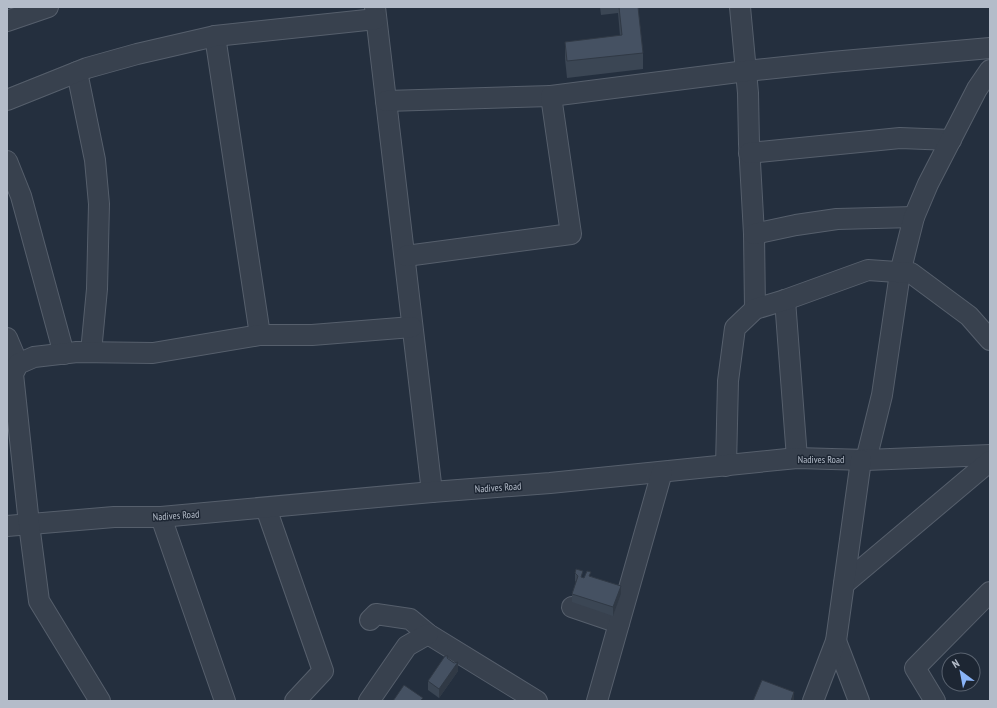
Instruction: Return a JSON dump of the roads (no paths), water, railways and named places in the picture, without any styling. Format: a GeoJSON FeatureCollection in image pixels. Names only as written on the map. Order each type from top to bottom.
{"type":"FeatureCollection","features":[{"type":"Feature","properties":{"kind":"street"},"geometry":{"type":"LineString","coordinates":[[7,21],[48,7]]}},
{"type":"Feature","properties":{"kind":"street"},"geometry":{"type":"LineString","coordinates":[[740,7],[748,93],[749,153],[754,234],[755,309]]}},
{"type":"Feature","properties":{"kind":"street"},"geometry":{"type":"LineString","coordinates":[[7,100],[77,72],[137,54],[215,36],[375,13],[406,256],[412,327],[432,492]]}},
{"type":"Feature","properties":{"kind":"street"},"geometry":{"type":"LineString","coordinates":[[215,36],[260,335]]}},
{"type":"Feature","properties":{"kind":"street"},"geometry":{"type":"LineString","coordinates":[[386,101],[551,96],[746,71],[990,48]]}},
{"type":"Feature","properties":{"kind":"street"},"geometry":{"type":"LineString","coordinates":[[813,701],[836,641],[864,460],[882,395],[900,273],[914,217],[928,184],[977,89],[990,70]]}},
{"type":"Feature","properties":{"kind":"street"},"geometry":{"type":"LineString","coordinates":[[77,72],[95,160],[99,204],[97,289],[91,352]]}},
{"type":"Feature","properties":{"kind":"street"},"geometry":{"type":"LineString","coordinates":[[406,256],[571,234],[551,96]]}},
{"type":"Feature","properties":{"kind":"street"},"geometry":{"type":"LineString","coordinates":[[749,153],[900,138],[951,140]]}},
{"type":"Feature","properties":{"kind":"street"},"geometry":{"type":"LineString","coordinates":[[9,170],[21,196],[64,354]]}},
{"type":"Feature","properties":{"kind":"street"},"geometry":{"type":"LineString","coordinates":[[754,234],[796,225],[837,219],[914,217]]}},
{"type":"Feature","properties":{"kind":"street"},"geometry":{"type":"LineString","coordinates":[[726,466],[728,381],[735,328],[755,309],[785,300],[868,270],[912,273],[969,316],[990,340]]}},
{"type":"Feature","properties":{"kind":"street"},"geometry":{"type":"LineString","coordinates":[[785,300],[797,458]]}},
{"type":"Feature","properties":{"kind":"street"},"geometry":{"type":"LineString","coordinates":[[100,701],[39,601],[29,524],[13,433],[13,374],[18,364],[34,357],[64,354],[91,352],[153,353],[260,335],[312,335],[412,327]]}},
{"type":"Feature","properties":{"kind":"street"},"geometry":{"type":"LineString","coordinates":[[7,338],[18,364]]}},
{"type":"Feature","properties":{"kind":"street","name":"Nadives Road"},"geometry":{"type":"LineString","coordinates":[[7,526],[114,517],[162,517],[432,492],[550,483],[797,458],[864,460],[990,455]]}},
{"type":"Feature","properties":{"kind":"street"},"geometry":{"type":"LineString","coordinates":[[844,584],[990,461]]}},
{"type":"Feature","properties":{"kind":"street"},"geometry":{"type":"LineString","coordinates":[[597,701],[662,472]]}},
{"type":"Feature","properties":{"kind":"street"},"geometry":{"type":"LineString","coordinates":[[266,508],[323,671],[295,701]]}},
{"type":"Feature","properties":{"kind":"street"},"geometry":{"type":"LineString","coordinates":[[162,517],[225,701]]}},
{"type":"Feature","properties":{"kind":"street"},"geometry":{"type":"LineString","coordinates":[[935,701],[915,668],[990,592]]}},
{"type":"Feature","properties":{"kind":"street"},"geometry":{"type":"LineString","coordinates":[[572,607],[619,623]]}},
{"type":"Feature","properties":{"kind":"street"},"geometry":{"type":"LineString","coordinates":[[370,620],[376,614],[410,619],[428,634],[537,701]]}},
{"type":"Feature","properties":{"kind":"street"},"geometry":{"type":"LineString","coordinates":[[369,701],[407,646],[428,634]]}},
{"type":"Feature","properties":{"kind":"street"},"geometry":{"type":"LineString","coordinates":[[836,641],[858,701]]}}]}
